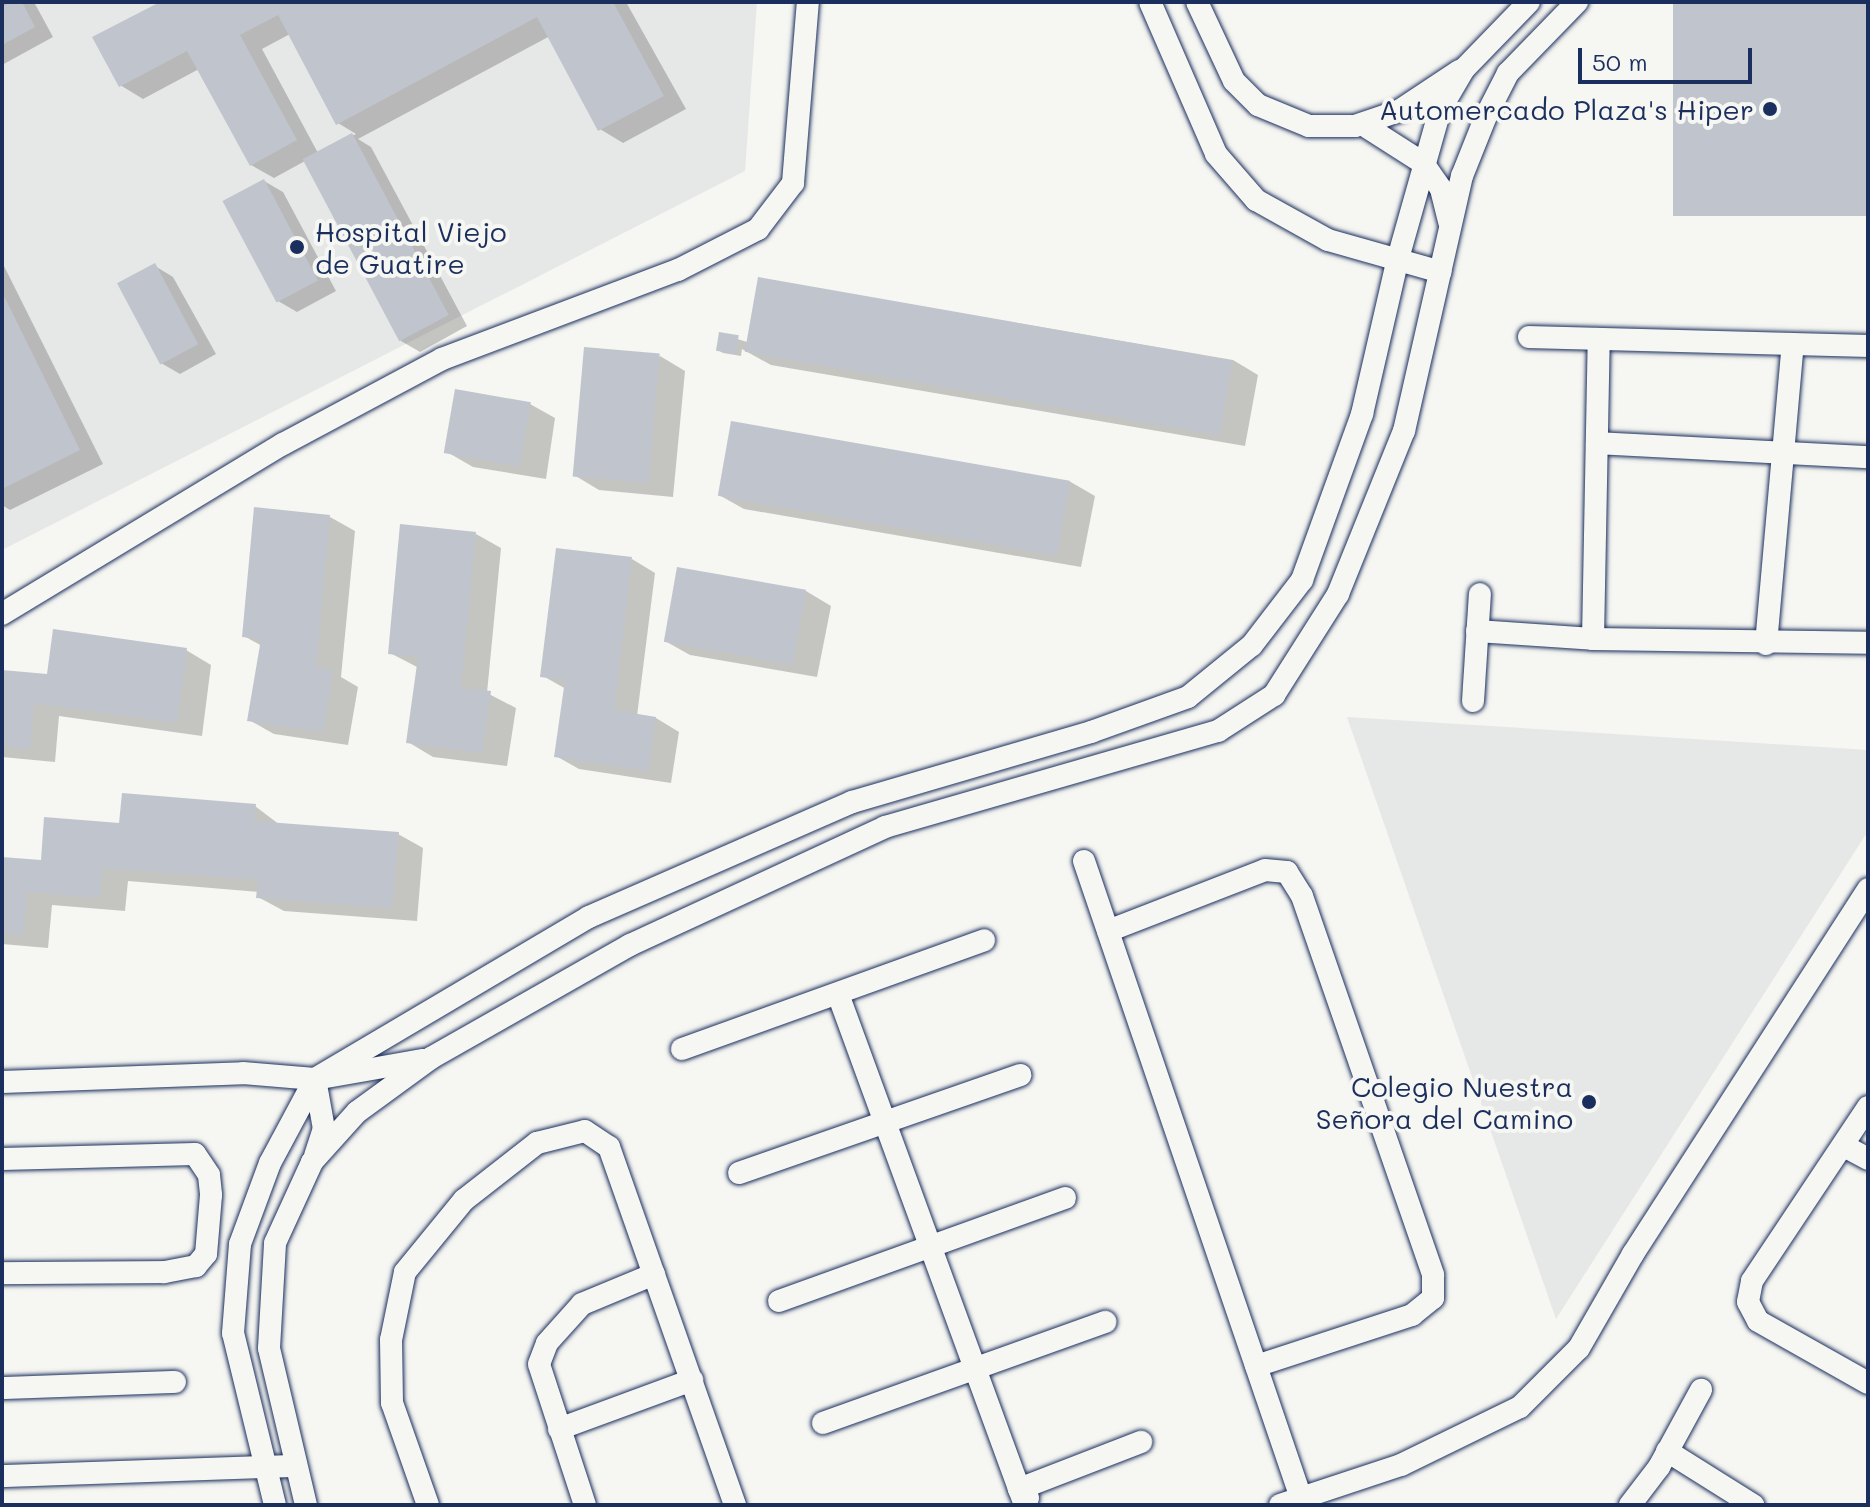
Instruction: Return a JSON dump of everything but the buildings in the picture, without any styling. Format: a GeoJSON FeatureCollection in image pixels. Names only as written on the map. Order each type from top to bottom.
{"type":"FeatureCollection","features":[{"type":"Feature","properties":{"kind":"street"},"geometry":{"type":"LineString","coordinates":[[2,614],[283,444],[442,359],[678,270],[758,229],[793,183],[808,2]]}},
{"type":"Feature","properties":{"kind":"street"},"geometry":{"type":"LineString","coordinates":[[1150,2],[1216,154],[1256,200],[1328,240],[1441,272]]}},
{"type":"Feature","properties":{"kind":"street"},"geometry":{"type":"LineString","coordinates":[[1197,2],[1217,54],[1258,105],[1309,126],[1362,124],[1399,111],[1464,69],[1529,2]]}},
{"type":"Feature","properties":{"kind":"street"},"geometry":{"type":"LineString","coordinates":[[312,1162],[357,1112],[431,1058],[630,945],[885,827],[1218,731],[1274,695],[1338,594],[1404,431],[1462,176],[1508,73],[1577,2]]}},
{"type":"Feature","properties":{"kind":"street"},"geometry":{"type":"LineString","coordinates":[[275,1505],[263,1467],[233,1333],[240,1244],[270,1163],[315,1079],[589,917],[852,802],[1091,732],[1188,697],[1252,645],[1302,580],[1362,414],[1423,163],[1440,110],[1464,69]]}},
{"type":"Feature","properties":{"kind":"street"},"geometry":{"type":"LineString","coordinates":[[1362,124],[1423,163],[1445,199],[1450,231]]}},
{"type":"Feature","properties":{"kind":"street"},"geometry":{"type":"LineString","coordinates":[[1529,337],[1868,346]]}},
{"type":"Feature","properties":{"kind":"street"},"geometry":{"type":"LineString","coordinates":[[1593,639],[1599,339]]}},
{"type":"Feature","properties":{"kind":"street"},"geometry":{"type":"LineString","coordinates":[[1766,644],[1788,453],[1793,344]]}},
{"type":"Feature","properties":{"kind":"street"},"geometry":{"type":"LineString","coordinates":[[1597,443],[1868,457]]}},
{"type":"Feature","properties":{"kind":"street"},"geometry":{"type":"LineString","coordinates":[[1473,701],[1480,594]]}},
{"type":"Feature","properties":{"kind":"street"},"geometry":{"type":"LineString","coordinates":[[1477,631],[1593,639],[1766,644],[1868,643]]}},
{"type":"Feature","properties":{"kind":"street"},"geometry":{"type":"LineString","coordinates":[[1084,861],[1256,1366],[1291,1502],[1401,1465],[1520,1407],[1579,1348],[1633,1254],[1868,889]]}},
{"type":"Feature","properties":{"kind":"street"},"geometry":{"type":"LineString","coordinates":[[1108,931],[1265,870],[1287,872],[1302,896],[1433,1275],[1433,1298],[1412,1315],[1256,1366]]}},
{"type":"Feature","properties":{"kind":"street"},"geometry":{"type":"LineString","coordinates":[[682,1049],[984,940]]}},
{"type":"Feature","properties":{"kind":"street"},"geometry":{"type":"LineString","coordinates":[[838,994],[975,1368],[1027,1500],[1141,1442]]}},
{"type":"Feature","properties":{"kind":"street"},"geometry":{"type":"LineString","coordinates":[[2,1082],[243,1073],[315,1079],[431,1058]]}},
{"type":"Feature","properties":{"kind":"street"},"geometry":{"type":"LineString","coordinates":[[739,1173],[1020,1075]]}},
{"type":"Feature","properties":{"kind":"street"},"geometry":{"type":"LineString","coordinates":[[306,1505],[269,1348],[275,1243],[324,1129],[315,1079]]}},
{"type":"Feature","properties":{"kind":"street"},"geometry":{"type":"LineString","coordinates":[[1868,1107],[1752,1281],[1748,1302],[1758,1321],[1868,1383]]}},
{"type":"Feature","properties":{"kind":"street"},"geometry":{"type":"LineString","coordinates":[[428,1505],[392,1403],[391,1340],[405,1272],[464,1200],[537,1143],[585,1131],[609,1147],[735,1505]]}},
{"type":"Feature","properties":{"kind":"street"},"geometry":{"type":"LineString","coordinates":[[1844,1146],[1868,1159]]}},
{"type":"Feature","properties":{"kind":"street"},"geometry":{"type":"LineString","coordinates":[[2,1159],[195,1154],[209,1175],[211,1195],[206,1254],[196,1266],[164,1272],[2,1273]]}},
{"type":"Feature","properties":{"kind":"street"},"geometry":{"type":"LineString","coordinates":[[779,1301],[1065,1198]]}},
{"type":"Feature","properties":{"kind":"street"},"geometry":{"type":"LineString","coordinates":[[585,1505],[539,1364],[547,1343],[582,1304],[654,1274]]}},
{"type":"Feature","properties":{"kind":"street"},"geometry":{"type":"LineString","coordinates":[[823,1423],[1105,1322]]}},
{"type":"Feature","properties":{"kind":"street"},"geometry":{"type":"LineString","coordinates":[[559,1429],[692,1380]]}},
{"type":"Feature","properties":{"kind":"street"},"geometry":{"type":"LineString","coordinates":[[2,1388],[175,1382]]}},
{"type":"Feature","properties":{"kind":"street"},"geometry":{"type":"LineString","coordinates":[[1630,1505],[1667,1451],[1701,1390]]}},
{"type":"Feature","properties":{"kind":"street"},"geometry":{"type":"LineString","coordinates":[[1667,1451],[1753,1505]]}},
{"type":"Feature","properties":{"kind":"street"},"geometry":{"type":"LineString","coordinates":[[2,1476],[295,1466]]}},
{"type":"Feature","properties":{"kind":"shaded area","name":"Hospital Viejo de Guatire"},"geometry":{"type":"Polygon","coordinates":[[[2,2],[757,2],[745,171],[2,550],[2,2]]]}},
{"type":"Feature","properties":{"kind":"shaded area","name":"Colegio Nuestra Señora del Camino"},"geometry":{"type":"Polygon","coordinates":[[[1347,717],[1868,750],[1868,831],[1556,1319],[1347,717]]]}},
{"type":"Feature","properties":{"kind":"place","name":"Automercado Plaza's Hiper"},"geometry":{"type":"Point","coordinates":[1770,109]}},
{"type":"Feature","properties":{"kind":"place","name":"Hospital Viejo de Guatire"},"geometry":{"type":"Point","coordinates":[297,247]}},
{"type":"Feature","properties":{"kind":"place","name":"Colegio Nuestra Señora del Camino"},"geometry":{"type":"Point","coordinates":[1589,1102]}}]}
